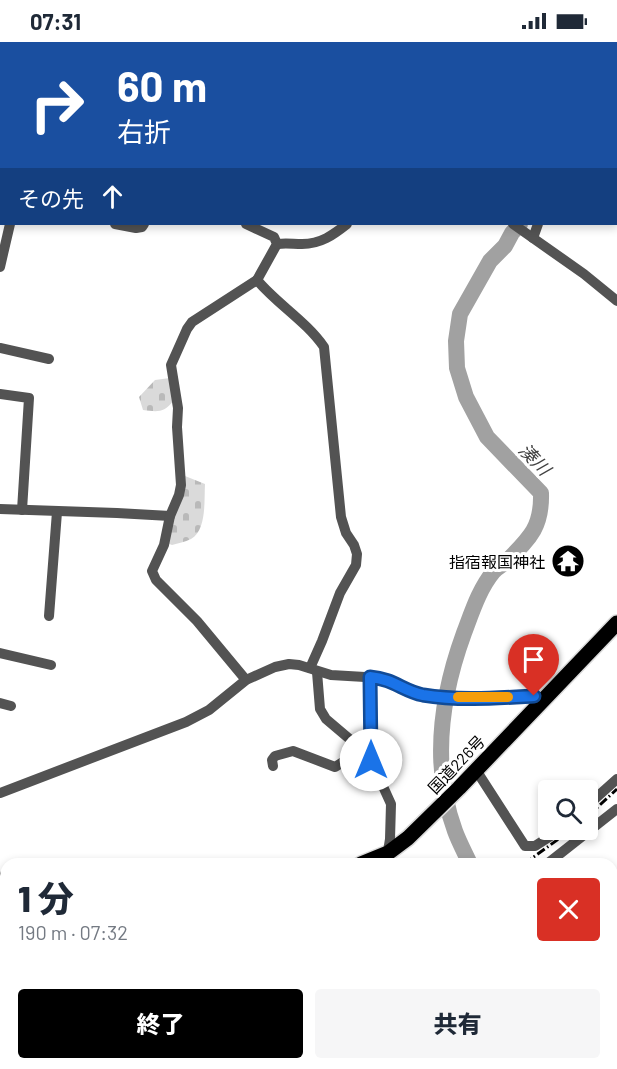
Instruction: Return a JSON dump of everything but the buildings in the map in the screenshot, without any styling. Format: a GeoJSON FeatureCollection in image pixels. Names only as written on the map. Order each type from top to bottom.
{"type":"FeatureCollection","features":[{"type":"Feature","properties":{"kind":"highway","name":"国道226号"},"geometry":{"type":"LineString","coordinates":[[387,858],[459,788],[617,623]]}},
{"type":"Feature","properties":{"kind":"street"},"geometry":{"type":"LineString","coordinates":[[0,267],[10,225]]}},
{"type":"Feature","properties":{"kind":"street"},"geometry":{"type":"LineString","coordinates":[[120,225],[136,228],[143,225]]}},
{"type":"Feature","properties":{"kind":"street"},"geometry":{"type":"LineString","coordinates":[[248,225],[274,237],[277,244]]}},
{"type":"Feature","properties":{"kind":"street"},"geometry":{"type":"LineString","coordinates":[[277,244],[319,242],[329,238],[346,225]]}},
{"type":"Feature","properties":{"kind":"street"},"geometry":{"type":"LineString","coordinates":[[514,225],[584,274],[617,301]]}},
{"type":"Feature","properties":{"kind":"street"},"geometry":{"type":"LineString","coordinates":[[530,236],[537,225]]}},
{"type":"Feature","properties":{"kind":"street"},"geometry":{"type":"LineString","coordinates":[[246,680],[191,614],[156,580],[152,572],[164,545],[170,516],[181,485],[178,408],[171,365],[174,355],[192,322],[257,280],[277,244]]}},
{"type":"Feature","properties":{"kind":"street"},"geometry":{"type":"LineString","coordinates":[[257,280],[317,336],[324,347],[341,517],[357,554],[356,565],[340,593],[322,640],[314,670],[320,709],[326,718],[371,760],[391,804],[387,858]]}},
{"type":"Feature","properties":{"kind":"street"},"geometry":{"type":"LineString","coordinates":[[0,348],[49,359]]}},
{"type":"Feature","properties":{"kind":"street"},"geometry":{"type":"LineString","coordinates":[[0,394],[29,398],[22,510]]}},
{"type":"Feature","properties":{"kind":"street"},"geometry":{"type":"LineString","coordinates":[[0,509],[170,516]]}},
{"type":"Feature","properties":{"kind":"street"},"geometry":{"type":"LineString","coordinates":[[49,616],[57,512]]}},
{"type":"Feature","properties":{"kind":"street"},"geometry":{"type":"LineString","coordinates":[[0,653],[51,665]]}},
{"type":"Feature","properties":{"kind":"street"},"geometry":{"type":"LineString","coordinates":[[0,793],[186,722],[209,710],[246,680],[275,667],[289,664],[331,675],[382,678],[396,682],[414,693],[425,695],[459,698],[534,696],[546,698]]}},
{"type":"Feature","properties":{"kind":"street"},"geometry":{"type":"LineString","coordinates":[[370,677],[371,760]]}},
{"type":"Feature","properties":{"kind":"street"},"geometry":{"type":"LineString","coordinates":[[273,766],[272,760],[275,756],[293,751],[335,768],[362,750]]}},
{"type":"Feature","properties":{"kind":"street"},"geometry":{"type":"LineString","coordinates":[[476,770],[525,846],[535,846],[544,840]]}},
{"type":"Feature","properties":{"kind":"street"},"geometry":{"type":"LineString","coordinates":[[598,796],[617,779]]}},
{"type":"Feature","properties":{"kind":"street"},"geometry":{"type":"LineString","coordinates":[[555,858],[617,809]]}},
{"type":"Feature","properties":{"kind":"green space"},"geometry":{"type":"Polygon","coordinates":[[[170,378],[174,400],[160,411],[143,410],[139,397],[155,380],[170,378]]]}},
{"type":"Feature","properties":{"kind":"green space"},"geometry":{"type":"Polygon","coordinates":[[[185,476],[205,484],[202,522],[200,529],[191,539],[172,545],[167,543],[185,476]]]}},
{"type":"Feature","properties":{"kind":"waterway","name":"湊川"},"geometry":{"type":"LineString","coordinates":[[467,858],[455,831],[443,782],[442,731],[450,681],[476,601],[494,571],[516,552],[534,530],[540,514],[541,493],[487,437],[466,397],[457,368],[456,341],[460,314],[490,261],[505,246],[519,225]]}},
{"type":"Feature","properties":{"kind":"railway"},"geometry":{"type":"LineString","coordinates":[[598,807],[617,789]]}},
{"type":"Feature","properties":{"kind":"railway"},"geometry":{"type":"LineString","coordinates":[[532,858],[557,840]]}},
{"type":"Feature","properties":{"kind":"slow traffic"},"geometry":{"type":"LineString","coordinates":[[458,697],[508,697]]}},
{"type":"Feature","properties":{"kind":"place","name":"指宿報国神社"},"geometry":{"type":"Point","coordinates":[568,561]}},
{"type":"Feature","properties":{"kind":"route"},"geometry":{"type":"LineString","coordinates":[[371,760],[370,677],[396,682],[414,693],[425,695],[459,698],[534,696]]}}]}
